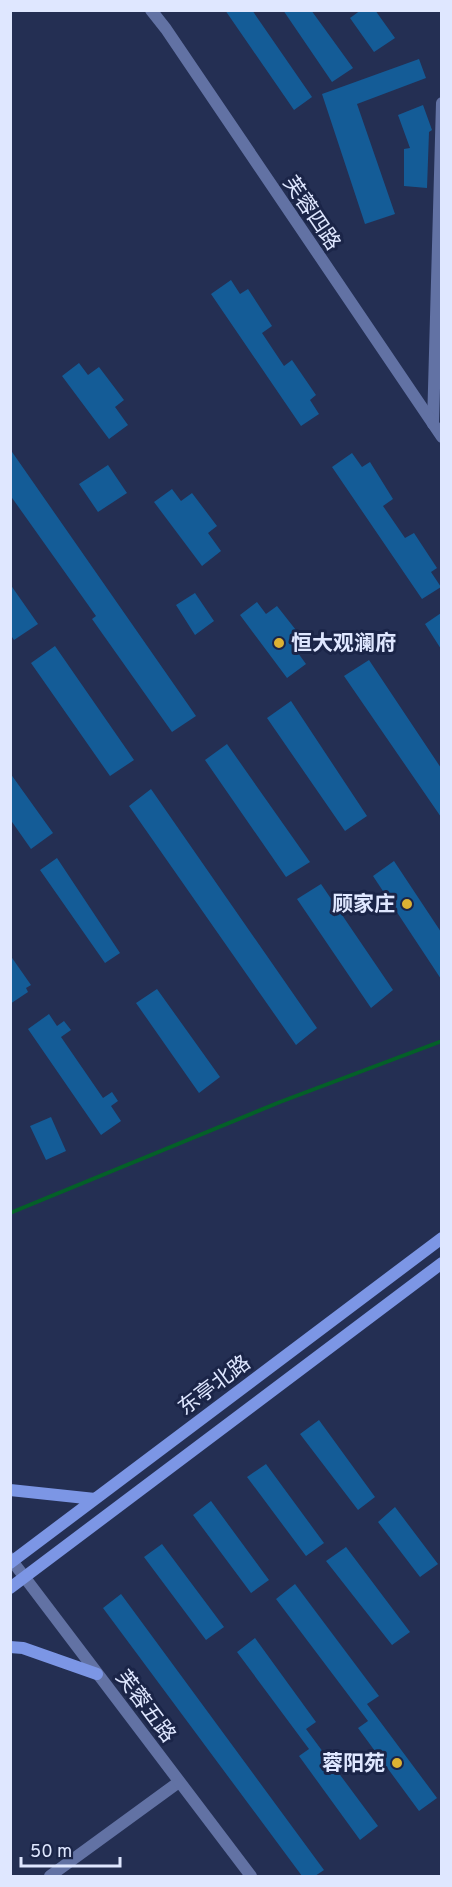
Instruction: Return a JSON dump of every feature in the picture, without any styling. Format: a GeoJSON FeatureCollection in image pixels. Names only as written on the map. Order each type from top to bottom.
{"type":"FeatureCollection","features":[{"type":"Feature","properties":{"kind":"main road","name":"东亭北路"},"geometry":{"type":"LineString","coordinates":[[11,1561],[441,1238]]}},
{"type":"Feature","properties":{"kind":"main road","name":"东亭北路"},"geometry":{"type":"LineString","coordinates":[[10,1588],[441,1263]]}},
{"type":"Feature","properties":{"kind":"main road"},"geometry":{"type":"LineString","coordinates":[[10,1490],[95,1499]]}},
{"type":"Feature","properties":{"kind":"main road"},"geometry":{"type":"LineString","coordinates":[[10,1647],[23,1648],[98,1674]]}},
{"type":"Feature","properties":{"kind":"street","name":"芙蓉四路"},"geometry":{"type":"LineString","coordinates":[[151,10],[441,437]]}},
{"type":"Feature","properties":{"kind":"street"},"geometry":{"type":"LineString","coordinates":[[433,424],[441,103]]}},
{"type":"Feature","properties":{"kind":"street","name":"芙蓉五路"},"geometry":{"type":"LineString","coordinates":[[11,1561],[251,1876]]}},
{"type":"Feature","properties":{"kind":"street"},"geometry":{"type":"LineString","coordinates":[[50,1876],[179,1782]]}},
{"type":"Feature","properties":{"kind":"building"},"geometry":{"type":"Polygon","coordinates":[[[225,10],[252,10],[312,97],[294,110],[225,10]]]}},
{"type":"Feature","properties":{"kind":"building"},"geometry":{"type":"Polygon","coordinates":[[[283,10],[311,10],[353,68],[332,82],[283,10]]]}},
{"type":"Feature","properties":{"kind":"building"},"geometry":{"type":"Polygon","coordinates":[[[361,10],[375,10],[395,38],[374,52],[350,18],[361,10]]]}},
{"type":"Feature","properties":{"kind":"building"},"geometry":{"type":"Polygon","coordinates":[[[419,59],[426,78],[357,104],[395,214],[365,224],[322,94],[419,59]]]}},
{"type":"Feature","properties":{"kind":"building"},"geometry":{"type":"Polygon","coordinates":[[[423,105],[432,130],[429,132],[427,188],[404,186],[404,149],[410,148],[398,115],[423,105]]]}},
{"type":"Feature","properties":{"kind":"building"},"geometry":{"type":"Polygon","coordinates":[[[231,280],[240,294],[248,289],[272,326],[262,333],[284,366],[292,360],[316,395],[310,400],[319,414],[301,426],[211,294],[231,280]]]}},
{"type":"Feature","properties":{"kind":"building"},"geometry":{"type":"Polygon","coordinates":[[[79,363],[88,375],[99,367],[124,400],[115,407],[128,425],[109,439],[62,376],[79,363]]]}},
{"type":"Feature","properties":{"kind":"building"},"geometry":{"type":"Polygon","coordinates":[[[10,449],[196,716],[172,732],[92,619],[96,616],[10,495],[10,449]]]}},
{"type":"Feature","properties":{"kind":"building"},"geometry":{"type":"Polygon","coordinates":[[[352,453],[362,467],[370,462],[393,499],[383,506],[405,538],[414,533],[437,568],[431,572],[441,587],[422,599],[332,467],[352,453]]]}},
{"type":"Feature","properties":{"kind":"building"},"geometry":{"type":"Polygon","coordinates":[[[108,465],[127,493],[98,512],[79,484],[108,465]]]}},
{"type":"Feature","properties":{"kind":"building"},"geometry":{"type":"Polygon","coordinates":[[[172,489],[181,501],[192,493],[217,526],[208,533],[221,551],[202,566],[154,502],[172,489]]]}},
{"type":"Feature","properties":{"kind":"building"},"geometry":{"type":"Polygon","coordinates":[[[10,584],[38,624],[14,640],[10,634],[10,584]]]}},
{"type":"Feature","properties":{"kind":"building"},"geometry":{"type":"Polygon","coordinates":[[[195,593],[214,621],[195,635],[176,605],[195,593]]]}},
{"type":"Feature","properties":{"kind":"building","name":"恒大观澜府"},"geometry":{"type":"Polygon","coordinates":[[[257,602],[266,614],[277,606],[303,639],[293,646],[306,664],[287,678],[240,615],[257,602]]]}},
{"type":"Feature","properties":{"kind":"building"},"geometry":{"type":"Polygon","coordinates":[[[441,613],[441,649],[425,624],[441,613]]]}},
{"type":"Feature","properties":{"kind":"building"},"geometry":{"type":"Polygon","coordinates":[[[55,646],[134,760],[110,776],[31,663],[55,646]]]}},
{"type":"Feature","properties":{"kind":"building"},"geometry":{"type":"Polygon","coordinates":[[[369,660],[441,768],[441,817],[344,676],[369,660]]]}},
{"type":"Feature","properties":{"kind":"building"},"geometry":{"type":"Polygon","coordinates":[[[291,701],[367,816],[345,831],[267,718],[291,701]]]}},
{"type":"Feature","properties":{"kind":"building"},"geometry":{"type":"Polygon","coordinates":[[[227,744],[310,862],[286,877],[205,760],[227,744]]]}},
{"type":"Feature","properties":{"kind":"building"},"geometry":{"type":"Polygon","coordinates":[[[10,773],[53,833],[31,849],[10,819],[10,773]]]}},
{"type":"Feature","properties":{"kind":"building"},"geometry":{"type":"Polygon","coordinates":[[[151,789],[317,1028],[296,1045],[129,806],[151,789]]]}},
{"type":"Feature","properties":{"kind":"building"},"geometry":{"type":"Polygon","coordinates":[[[57,858],[120,953],[105,963],[40,870],[57,858]]]}},
{"type":"Feature","properties":{"kind":"building","name":"顾家庄"},"geometry":{"type":"Polygon","coordinates":[[[394,861],[441,932],[441,979],[373,876],[394,861]]]}},
{"type":"Feature","properties":{"kind":"building"},"geometry":{"type":"Polygon","coordinates":[[[321,884],[393,990],[371,1008],[297,899],[321,884]]]}},
{"type":"Feature","properties":{"kind":"building"},"geometry":{"type":"Polygon","coordinates":[[[10,955],[31,985],[26,988],[28,992],[10,1004],[10,955]]]}},
{"type":"Feature","properties":{"kind":"building"},"geometry":{"type":"Polygon","coordinates":[[[157,989],[220,1077],[199,1093],[136,1003],[157,989]]]}},
{"type":"Feature","properties":{"kind":"building"},"geometry":{"type":"Polygon","coordinates":[[[49,1014],[57,1026],[64,1021],[71,1030],[61,1037],[103,1098],[112,1092],[118,1101],[111,1106],[121,1121],[101,1135],[28,1029],[49,1014]]]}},
{"type":"Feature","properties":{"kind":"building"},"geometry":{"type":"Polygon","coordinates":[[[51,1117],[66,1151],[46,1160],[30,1126],[51,1117]]]}},
{"type":"Feature","properties":{"kind":"building"},"geometry":{"type":"Polygon","coordinates":[[[319,1420],[375,1497],[358,1510],[300,1434],[319,1420]]]}},
{"type":"Feature","properties":{"kind":"building"},"geometry":{"type":"Polygon","coordinates":[[[266,1464],[324,1543],[306,1556],[247,1477],[266,1464]]]}},
{"type":"Feature","properties":{"kind":"building"},"geometry":{"type":"Polygon","coordinates":[[[211,1501],[269,1580],[251,1593],[193,1515],[211,1501]]]}},
{"type":"Feature","properties":{"kind":"building"},"geometry":{"type":"Polygon","coordinates":[[[395,1507],[438,1564],[420,1577],[378,1522],[395,1507]]]}},
{"type":"Feature","properties":{"kind":"building"},"geometry":{"type":"Polygon","coordinates":[[[162,1544],[224,1627],[206,1640],[144,1557],[162,1544]]]}},
{"type":"Feature","properties":{"kind":"building"},"geometry":{"type":"Polygon","coordinates":[[[346,1547],[410,1632],[392,1645],[326,1561],[346,1547]]]}},
{"type":"Feature","properties":{"kind":"building"},"geometry":{"type":"Polygon","coordinates":[[[295,1584],[379,1696],[367,1704],[437,1798],[419,1811],[358,1728],[368,1721],[276,1599],[295,1584]]]}},
{"type":"Feature","properties":{"kind":"building"},"geometry":{"type":"Polygon","coordinates":[[[121,1594],[324,1870],[315,1876],[302,1876],[103,1608],[121,1594]]]}},
{"type":"Feature","properties":{"kind":"building"},"geometry":{"type":"Polygon","coordinates":[[[255,1638],[316,1722],[306,1729],[378,1826],[360,1840],[299,1756],[309,1749],[237,1652],[255,1638]]]}},
{"type":"Feature","properties":{"kind":"waterway"},"geometry":{"type":"LineString","coordinates":[[10,1213],[280,1102],[442,1041]]}},
{"type":"Feature","properties":{"kind":"place","name":"恒大观澜府"},"geometry":{"type":"Point","coordinates":[279,643]}},
{"type":"Feature","properties":{"kind":"place","name":"顾家庄"},"geometry":{"type":"Point","coordinates":[407,904]}},
{"type":"Feature","properties":{"kind":"place","name":"蓉阳苑"},"geometry":{"type":"Point","coordinates":[397,1763]}}]}
